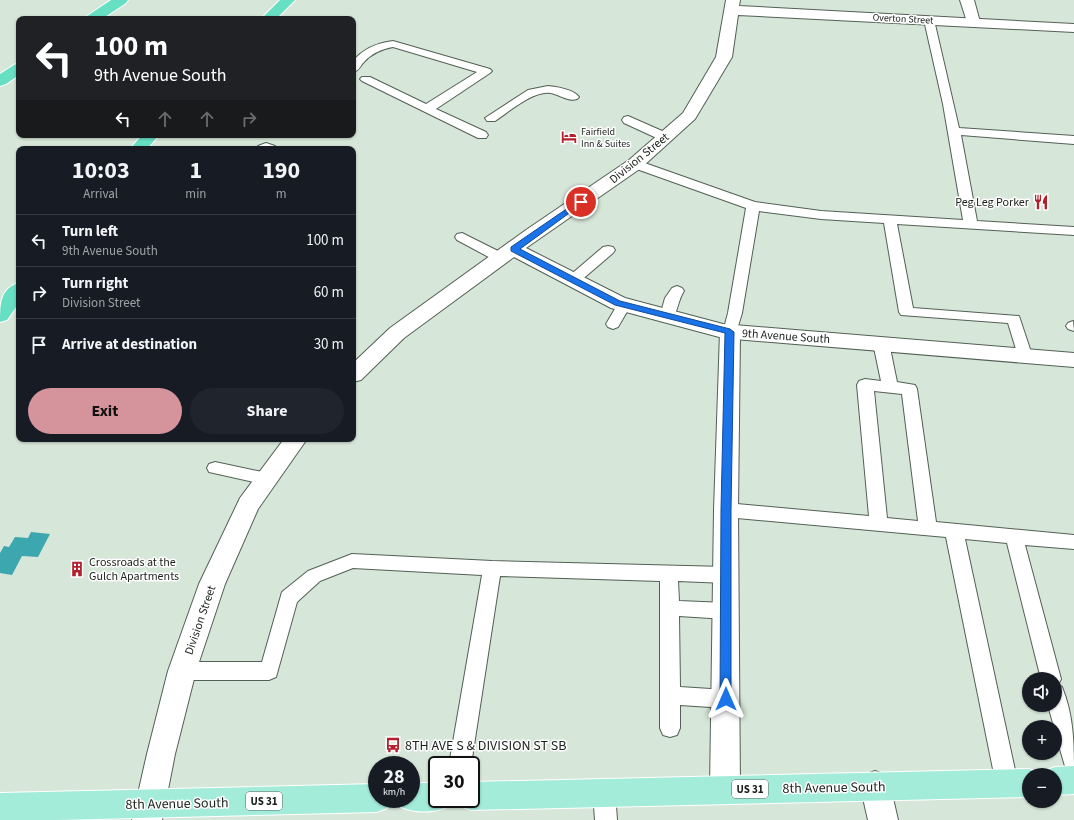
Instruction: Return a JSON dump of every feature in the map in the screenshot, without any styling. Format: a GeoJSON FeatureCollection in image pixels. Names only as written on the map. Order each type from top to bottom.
{"type":"FeatureCollection","features":[{"type":"Feature","properties":{"kind":"highway"},"geometry":{"type":"LineString","coordinates":[[97,16],[121,0]]}},
{"type":"Feature","properties":{"kind":"highway"},"geometry":{"type":"LineString","coordinates":[[271,16],[288,0]]}},
{"type":"Feature","properties":{"kind":"highway"},"geometry":{"type":"LineString","coordinates":[[0,81],[16,70]]}},
{"type":"Feature","properties":{"kind":"highway"},"geometry":{"type":"LineString","coordinates":[[141,146],[148,138]]}},
{"type":"Feature","properties":{"kind":"highway"},"geometry":{"type":"LineString","coordinates":[[0,295],[16,277]]}},
{"type":"Feature","properties":{"kind":"highway"},"geometry":{"type":"LineString","coordinates":[[0,315],[16,293]]}},
{"type":"Feature","properties":{"kind":"main road"},"geometry":{"type":"LineString","coordinates":[[967,0],[973,22]]}},
{"type":"Feature","properties":{"kind":"main road","name":"Overton Street"},"geometry":{"type":"LineString","coordinates":[[732,5],[929,20],[1074,28]]}},
{"type":"Feature","properties":{"kind":"main road","name":"Division Street"},"geometry":{"type":"LineString","coordinates":[[356,372],[397,333],[635,164],[689,116],[724,57],[732,5]]}},
{"type":"Feature","properties":{"kind":"main road","name":"9th Avenue South"},"geometry":{"type":"LineString","coordinates":[[508,254],[573,280],[618,303],[730,332],[881,343],[1074,360]]}},
{"type":"Feature","properties":{"kind":"main road"},"geometry":{"type":"LineString","coordinates":[[725,789],[726,510],[730,332]]}},
{"type":"Feature","properties":{"kind":"main road","name":"Division Street"},"geometry":{"type":"LineString","coordinates":[[149,812],[161,754],[182,671],[212,584],[248,505],[294,442]]}},
{"type":"Feature","properties":{"kind":"main road"},"geometry":{"type":"LineString","coordinates":[[1062,781],[1074,780]]}},
{"type":"Feature","properties":{"kind":"main road","name":"8th Avenue South"},"geometry":{"type":"LineString","coordinates":[[480,797],[605,806],[725,789],[1018,783]]}},
{"type":"Feature","properties":{"kind":"main road"},"geometry":{"type":"LineString","coordinates":[[874,785],[883,820]]}},
{"type":"Feature","properties":{"kind":"main road","name":"8th Avenue South"},"geometry":{"type":"LineString","coordinates":[[0,807],[149,812],[368,799]]}},
{"type":"Feature","properties":{"kind":"lane"},"geometry":{"type":"LineString","coordinates":[[929,20],[954,131],[971,225]]}},
{"type":"Feature","properties":{"kind":"lane"},"geometry":{"type":"LineString","coordinates":[[427,108],[486,71],[392,44],[379,46],[360,59],[357,74],[482,135]]}},
{"type":"Feature","properties":{"kind":"lane"},"geometry":{"type":"LineString","coordinates":[[491,118],[532,92],[539,90],[559,91],[573,97]]}},
{"type":"Feature","properties":{"kind":"lane"},"geometry":{"type":"LineString","coordinates":[[628,120],[665,137]]}},
{"type":"Feature","properties":{"kind":"lane"},"geometry":{"type":"LineString","coordinates":[[954,131],[1074,140]]}},
{"type":"Feature","properties":{"kind":"lane"},"geometry":{"type":"LineString","coordinates":[[635,164],[753,206],[821,215],[1074,231]]}},
{"type":"Feature","properties":{"kind":"lane"},"geometry":{"type":"LineString","coordinates":[[730,332],[735,313],[753,206]]}},
{"type":"Feature","properties":{"kind":"lane"},"geometry":{"type":"LineString","coordinates":[[890,220],[906,312],[1014,319],[1024,355]]}},
{"type":"Feature","properties":{"kind":"lane"},"geometry":{"type":"LineString","coordinates":[[462,237],[508,254]]}},
{"type":"Feature","properties":{"kind":"lane"},"geometry":{"type":"LineString","coordinates":[[573,280],[608,250]]}},
{"type":"Feature","properties":{"kind":"lane"},"geometry":{"type":"LineString","coordinates":[[667,316],[672,298],[677,291]]}},
{"type":"Feature","properties":{"kind":"lane"},"geometry":{"type":"LineString","coordinates":[[614,324],[624,305]]}},
{"type":"Feature","properties":{"kind":"lane"},"geometry":{"type":"LineString","coordinates":[[881,343],[890,387]]}},
{"type":"Feature","properties":{"kind":"lane"},"geometry":{"type":"LineString","coordinates":[[879,524],[865,385],[909,389],[928,529]]}},
{"type":"Feature","properties":{"kind":"lane"},"geometry":{"type":"LineString","coordinates":[[215,468],[267,479]]}},
{"type":"Feature","properties":{"kind":"lane"},"geometry":{"type":"LineString","coordinates":[[726,510],[1074,542]]}},
{"type":"Feature","properties":{"kind":"lane"},"geometry":{"type":"LineString","coordinates":[[954,531],[1018,783]]}},
{"type":"Feature","properties":{"kind":"lane"},"geometry":{"type":"LineString","coordinates":[[1014,537],[1049,672]]}},
{"type":"Feature","properties":{"kind":"lane"},"geometry":{"type":"LineString","coordinates":[[182,671],[269,671],[289,598],[314,576],[352,561],[492,568],[726,575]]}},
{"type":"Feature","properties":{"kind":"lane"},"geometry":{"type":"LineString","coordinates":[[461,756],[492,568]]}},
{"type":"Feature","properties":{"kind":"lane"},"geometry":{"type":"LineString","coordinates":[[669,573],[670,728]]}},
{"type":"Feature","properties":{"kind":"lane"},"geometry":{"type":"LineString","coordinates":[[670,608],[726,611]]}},
{"type":"Feature","properties":{"kind":"lane"},"geometry":{"type":"LineString","coordinates":[[670,695],[726,699]]}},
{"type":"Feature","properties":{"kind":"lane"},"geometry":{"type":"LineString","coordinates":[[1060,712],[1074,766]]}},
{"type":"Feature","properties":{"kind":"water"},"geometry":{"type":"Polygon","coordinates":[[[31,532],[50,534],[38,557],[22,556],[12,575],[0,573],[0,553],[4,546],[9,547],[15,537],[28,538],[31,532]]]}},
{"type":"Feature","properties":{"kind":"place","name":"Fairfield Inn & Suites"},"geometry":{"type":"Point","coordinates":[569,137]}},
{"type":"Feature","properties":{"kind":"place","name":"Peg Leg Porker"},"geometry":{"type":"Point","coordinates":[1041,202]}},
{"type":"Feature","properties":{"kind":"place","name":"Crossroads at the Gulch Apartments"},"geometry":{"type":"Point","coordinates":[77,569]}},
{"type":"Feature","properties":{"kind":"place","name":"8TH AVE S & DIVISION ST SB"},"geometry":{"type":"Point","coordinates":[393,745]}},
{"type":"Feature","properties":{"kind":"route"},"geometry":{"type":"LineString","coordinates":[[581,202],[514,249],[618,303],[730,332],[726,510],[726,699]]}}]}
